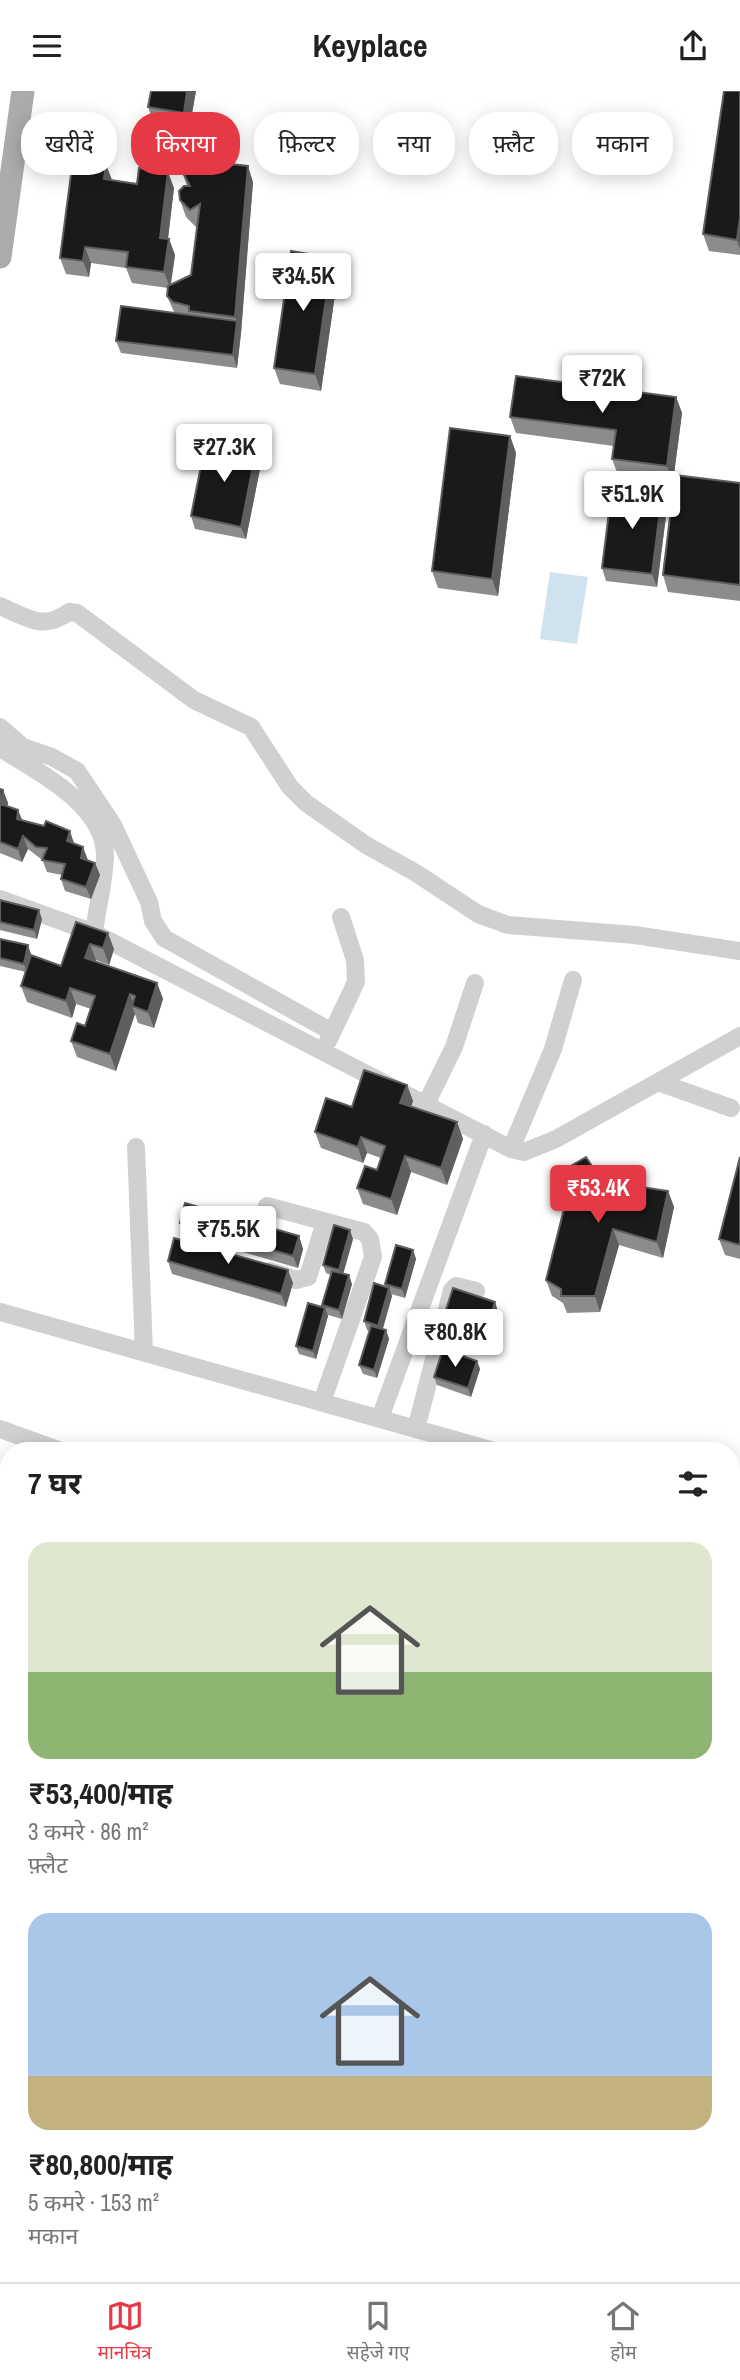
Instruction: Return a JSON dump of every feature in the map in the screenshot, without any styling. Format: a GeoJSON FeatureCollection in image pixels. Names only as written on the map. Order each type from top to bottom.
{"type":"FeatureCollection","features":[{"type":"Feature","properties":{"kind":"main road"},"geometry":{"type":"LineString","coordinates":[[0,257],[23,91]]}},
{"type":"Feature","properties":{"kind":"street"},"geometry":{"type":"LineString","coordinates":[[0,606],[45,623],[59,620],[69,612],[77,613],[194,700],[251,727],[290,787],[306,803],[366,845],[416,873],[478,914],[508,925],[635,935],[740,951]]}},
{"type":"Feature","properties":{"kind":"street"},"geometry":{"type":"LineString","coordinates":[[0,727],[23,747],[52,757],[76,771],[113,825],[149,902],[153,921],[164,939],[332,1032]]}},
{"type":"Feature","properties":{"kind":"street"},"geometry":{"type":"LineString","coordinates":[[0,748],[78,799],[99,828],[105,855],[94,933]]}},
{"type":"Feature","properties":{"kind":"street"},"geometry":{"type":"LineString","coordinates":[[0,899],[94,933],[511,1149],[524,1152],[537,1148],[740,1036]]}},
{"type":"Feature","properties":{"kind":"street"},"geometry":{"type":"LineString","coordinates":[[323,1051],[356,982],[357,972],[341,917]]}},
{"type":"Feature","properties":{"kind":"street"},"geometry":{"type":"LineString","coordinates":[[511,1149],[552,1049],[573,980]]}},
{"type":"Feature","properties":{"kind":"street"},"geometry":{"type":"LineString","coordinates":[[426,1104],[454,1047],[475,983]]}},
{"type":"Feature","properties":{"kind":"street"},"geometry":{"type":"LineString","coordinates":[[658,1082],[731,1108]]}},
{"type":"Feature","properties":{"kind":"street"},"geometry":{"type":"LineString","coordinates":[[380,1419],[484,1134]]}},
{"type":"Feature","properties":{"kind":"street"},"geometry":{"type":"LineString","coordinates":[[136,1147],[144,1352]]}},
{"type":"Feature","properties":{"kind":"street"},"geometry":{"type":"LineString","coordinates":[[267,1206],[364,1233],[373,1249],[322,1402]]}},
{"type":"Feature","properties":{"kind":"street"},"geometry":{"type":"LineString","coordinates":[[257,1267],[296,1280],[308,1277],[326,1222]]}},
{"type":"Feature","properties":{"kind":"street"},"geometry":{"type":"LineString","coordinates":[[416,1429],[452,1290],[456,1286],[476,1291]]}},
{"type":"Feature","properties":{"kind":"street"},"geometry":{"type":"LineString","coordinates":[[0,1312],[462,1442]]}},
{"type":"Feature","properties":{"kind":"street"},"geometry":{"type":"LineString","coordinates":[[0,1429],[36,1442]]}},
{"type":"Feature","properties":{"kind":"water"},"geometry":{"type":"Polygon","coordinates":[[[550,572],[588,577],[577,644],[540,639],[550,572]]]}},
{"type":"Feature","properties":{"kind":"building"},"geometry":{"type":"Polygon","coordinates":[[[151,91],[187,91],[184,112],[148,107],[151,91]]]}},
{"type":"Feature","properties":{"kind":"building"},"geometry":{"type":"Polygon","coordinates":[[[724,91],[740,91],[740,217],[737,240],[703,234],[724,91]]]}},
{"type":"Feature","properties":{"kind":"building"},"geometry":{"type":"Polygon","coordinates":[[[240,165],[248,166],[235,317],[189,311],[189,306],[173,302],[167,296],[168,286],[191,275],[200,204],[190,210],[180,200],[179,191],[184,186],[190,186],[184,175],[240,175],[240,165]]]}},
{"type":"Feature","properties":{"kind":"building"},"geometry":{"type":"Polygon","coordinates":[[[71,175],[105,175],[104,179],[137,184],[138,175],[168,175],[160,238],[169,239],[164,272],[126,267],[128,252],[85,247],[83,261],[60,258],[71,175]]]}},
{"type":"Feature","properties":{"kind":"building"},"geometry":{"type":"Polygon","coordinates":[[[291,251],[332,258],[315,374],[274,368],[291,251]]]}},
{"type":"Feature","properties":{"kind":"building"},"geometry":{"type":"Polygon","coordinates":[[[121,306],[237,321],[233,355],[116,341],[121,306]]]}},
{"type":"Feature","properties":{"kind":"building"},"geometry":{"type":"Polygon","coordinates":[[[516,376],[676,397],[667,466],[612,459],[616,430],[510,417],[516,376]]]}},
{"type":"Feature","properties":{"kind":"building"},"geometry":{"type":"Polygon","coordinates":[[[450,428],[510,436],[492,579],[432,571],[450,428]]]}},
{"type":"Feature","properties":{"kind":"building"},"geometry":{"type":"Polygon","coordinates":[[[206,441],[256,451],[241,527],[191,516],[206,441]]]}},
{"type":"Feature","properties":{"kind":"building"},"geometry":{"type":"Polygon","coordinates":[[[675,475],[740,483],[740,585],[663,575],[675,475]]]}},
{"type":"Feature","properties":{"kind":"building"},"geometry":{"type":"Polygon","coordinates":[[[612,488],[662,495],[652,574],[602,568],[612,488]]]}},
{"type":"Feature","properties":{"kind":"building"},"geometry":{"type":"Polygon","coordinates":[[[0,789],[3,790],[1,804],[18,810],[17,819],[44,826],[46,821],[70,831],[67,841],[83,847],[81,858],[95,863],[86,887],[61,879],[65,864],[42,860],[47,848],[36,847],[23,836],[18,849],[0,842],[0,789]]]}},
{"type":"Feature","properties":{"kind":"building"},"geometry":{"type":"Polygon","coordinates":[[[0,900],[39,910],[34,930],[0,922],[0,900]]]}},
{"type":"Feature","properties":{"kind":"building"},"geometry":{"type":"Polygon","coordinates":[[[76,922],[108,933],[103,948],[90,944],[85,958],[157,983],[148,1012],[132,1006],[135,996],[130,994],[110,1054],[71,1041],[77,1023],[85,1026],[95,996],[70,988],[66,1001],[21,986],[31,955],[61,966],[76,922]]]}},
{"type":"Feature","properties":{"kind":"building"},"geometry":{"type":"Polygon","coordinates":[[[0,939],[28,945],[24,964],[0,958],[0,939]]]}},
{"type":"Feature","properties":{"kind":"building"},"geometry":{"type":"Polygon","coordinates":[[[364,1070],[407,1085],[400,1103],[457,1122],[441,1168],[405,1156],[391,1199],[357,1188],[365,1166],[377,1170],[385,1146],[361,1137],[358,1147],[315,1132],[326,1098],[352,1107],[364,1070]]]}},
{"type":"Feature","properties":{"kind":"building"},"geometry":{"type":"Polygon","coordinates":[[[586,1157],[602,1181],[668,1191],[657,1242],[613,1229],[595,1296],[561,1296],[561,1289],[546,1280],[566,1201],[554,1176],[586,1157]]]}},
{"type":"Feature","properties":{"kind":"building"},"geometry":{"type":"Polygon","coordinates":[[[740,1157],[740,1245],[719,1239],[740,1157]]]}},
{"type":"Feature","properties":{"kind":"building"},"geometry":{"type":"Polygon","coordinates":[[[185,1203],[299,1236],[293,1256],[180,1223],[185,1203]]]}},
{"type":"Feature","properties":{"kind":"building"},"geometry":{"type":"Polygon","coordinates":[[[334,1225],[350,1230],[339,1270],[323,1265],[334,1225]]]}},
{"type":"Feature","properties":{"kind":"building"},"geometry":{"type":"Polygon","coordinates":[[[174,1238],[288,1270],[281,1294],[168,1261],[174,1238]]]}},
{"type":"Feature","properties":{"kind":"building"},"geometry":{"type":"Polygon","coordinates":[[[396,1245],[413,1250],[402,1289],[385,1284],[396,1245]]]}},
{"type":"Feature","properties":{"kind":"building"},"geometry":{"type":"Polygon","coordinates":[[[332,1271],[349,1275],[339,1310],[322,1305],[332,1271]]]}},
{"type":"Feature","properties":{"kind":"building"},"geometry":{"type":"Polygon","coordinates":[[[374,1283],[389,1288],[378,1326],[364,1321],[374,1283]]]}},
{"type":"Feature","properties":{"kind":"building"},"geometry":{"type":"Polygon","coordinates":[[[453,1288],[495,1302],[487,1327],[452,1314],[444,1336],[438,1334],[453,1288]]]}},
{"type":"Feature","properties":{"kind":"building"},"geometry":{"type":"Polygon","coordinates":[[[308,1303],[325,1308],[313,1351],[296,1346],[308,1303]]]}},
{"type":"Feature","properties":{"kind":"building"},"geometry":{"type":"Polygon","coordinates":[[[371,1326],[386,1330],[374,1370],[359,1365],[371,1326]]]}},
{"type":"Feature","properties":{"kind":"building"},"geometry":{"type":"Polygon","coordinates":[[[443,1349],[477,1361],[468,1388],[434,1377],[443,1349]]]}}]}
